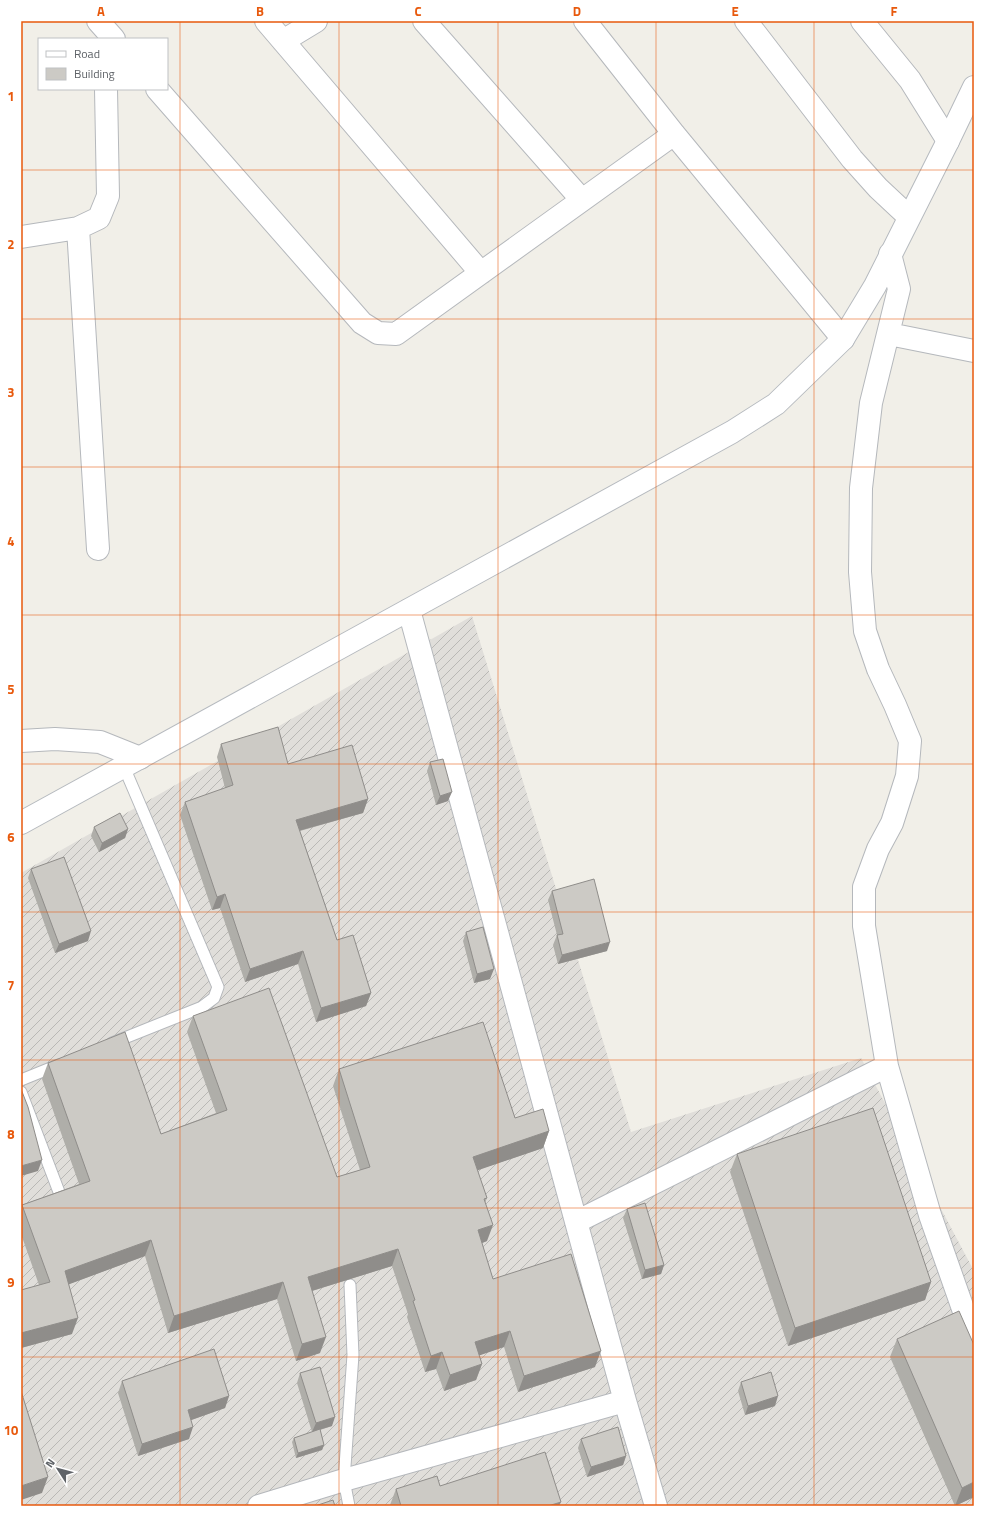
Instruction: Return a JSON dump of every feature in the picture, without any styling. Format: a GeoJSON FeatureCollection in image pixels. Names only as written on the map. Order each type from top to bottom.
{"type":"FeatureCollection","features":[{"type":"Feature","properties":{"kind":"street"},"geometry":{"type":"LineString","coordinates":[[266,21],[481,273]]}},
{"type":"Feature","properties":{"kind":"street"},"geometry":{"type":"LineString","coordinates":[[283,42],[316,21]]}},
{"type":"Feature","properties":{"kind":"street"},"geometry":{"type":"LineString","coordinates":[[424,21],[582,200]]}},
{"type":"Feature","properties":{"kind":"street"},"geometry":{"type":"LineString","coordinates":[[585,21],[674,134],[843,339]]}},
{"type":"Feature","properties":{"kind":"street"},"geometry":{"type":"LineString","coordinates":[[746,21],[852,158],[878,188],[909,217]]}},
{"type":"Feature","properties":{"kind":"street"},"geometry":{"type":"LineString","coordinates":[[862,21],[910,80],[948,141]]}},
{"type":"Feature","properties":{"kind":"street"},"geometry":{"type":"LineString","coordinates":[[21,823],[732,432],[776,404],[843,339],[874,286],[974,87]]}},
{"type":"Feature","properties":{"kind":"street"},"geometry":{"type":"LineString","coordinates":[[21,237],[78,228],[99,218],[108,196],[106,90]]}},
{"type":"Feature","properties":{"kind":"street"},"geometry":{"type":"LineString","coordinates":[[159,90],[362,323],[378,334],[396,334],[674,134]]}},
{"type":"Feature","properties":{"kind":"street"},"geometry":{"type":"LineString","coordinates":[[78,228],[98,549]]}},
{"type":"Feature","properties":{"kind":"street"},"geometry":{"type":"LineString","coordinates":[[890,254],[899,289],[871,403],[861,488],[860,572],[865,631],[878,669],[896,705],[910,741],[907,776],[892,823],[878,849],[864,887],[864,926],[888,1066],[930,1215],[974,1340]]}},
{"type":"Feature","properties":{"kind":"street"},"geometry":{"type":"LineString","coordinates":[[889,334],[974,351]]}},
{"type":"Feature","properties":{"kind":"street"},"geometry":{"type":"LineString","coordinates":[[409,610],[625,1401],[656,1506]]}},
{"type":"Feature","properties":{"kind":"street"},"geometry":{"type":"LineString","coordinates":[[21,741],[56,739],[100,742],[132,762]]}},
{"type":"Feature","properties":{"kind":"street"},"geometry":{"type":"LineString","coordinates":[[576,1222],[888,1066]]}},
{"type":"Feature","properties":{"kind":"street"},"geometry":{"type":"LineString","coordinates":[[259,1506],[344,1480],[625,1401]]}},
{"type":"Feature","properties":{"kind":"lane"},"geometry":{"type":"LineString","coordinates":[[101,1048],[202,1007],[214,998],[218,987],[132,762]]}},
{"type":"Feature","properties":{"kind":"lane"},"geometry":{"type":"LineString","coordinates":[[21,1080],[64,1062]]}},
{"type":"Feature","properties":{"kind":"lane"},"geometry":{"type":"LineString","coordinates":[[21,1092],[59,1192]]}},
{"type":"Feature","properties":{"kind":"lane"},"geometry":{"type":"LineString","coordinates":[[349,1506],[344,1480],[353,1355],[350,1285]]}},
{"type":"Feature","properties":{"kind":"shaded area"},"geometry":{"type":"Polygon","coordinates":[[[472,616],[631,1132],[861,1058],[974,1271],[974,1506],[21,1506],[21,873],[472,616]]]}},
{"type":"Feature","properties":{"kind":"building"},"geometry":{"type":"Polygon","coordinates":[[[278,727],[288,764],[352,745],[368,799],[296,820],[337,940],[353,935],[371,993],[321,1008],[303,951],[250,969],[225,894],[217,897],[185,802],[233,785],[221,744],[278,727]]]}},
{"type":"Feature","properties":{"kind":"building"},"geometry":{"type":"Polygon","coordinates":[[[443,759],[452,792],[440,796],[430,762],[443,759]]]}},
{"type":"Feature","properties":{"kind":"building"},"geometry":{"type":"Polygon","coordinates":[[[120,813],[128,829],[102,843],[94,827],[120,813]]]}},
{"type":"Feature","properties":{"kind":"building"},"geometry":{"type":"Polygon","coordinates":[[[64,857],[91,931],[59,944],[31,869],[64,857]]]}},
{"type":"Feature","properties":{"kind":"building"},"geometry":{"type":"Polygon","coordinates":[[[594,879],[610,942],[562,955],[557,935],[563,934],[552,891],[594,879]]]}},
{"type":"Feature","properties":{"kind":"building"},"geometry":{"type":"Polygon","coordinates":[[[483,927],[494,969],[477,974],[466,932],[483,927]]]}},
{"type":"Feature","properties":{"kind":"building"},"geometry":{"type":"Polygon","coordinates":[[[269,988],[337,1177],[370,1167],[339,1069],[483,1022],[515,1118],[543,1109],[549,1131],[473,1157],[487,1198],[484,1199],[493,1225],[478,1230],[493,1279],[571,1254],[601,1351],[524,1376],[510,1331],[475,1342],[482,1364],[450,1375],[442,1352],[431,1356],[413,1301],[415,1300],[398,1249],[308,1277],[326,1337],[302,1344],[283,1282],[174,1316],[151,1240],[65,1271],[78,1318],[21,1333],[21,1290],[50,1282],[22,1205],[90,1181],[48,1063],[125,1032],[161,1134],[227,1110],[193,1016],[269,988]]]}},
{"type":"Feature","properties":{"kind":"building"},"geometry":{"type":"Polygon","coordinates":[[[21,1089],[28,1107],[42,1160],[21,1166],[21,1089]]]}},
{"type":"Feature","properties":{"kind":"building"},"geometry":{"type":"Polygon","coordinates":[[[873,1108],[931,1282],[795,1328],[737,1154],[873,1108]]]}},
{"type":"Feature","properties":{"kind":"building"},"geometry":{"type":"Polygon","coordinates":[[[645,1203],[664,1265],[645,1270],[627,1209],[645,1203]]]}},
{"type":"Feature","properties":{"kind":"building"},"geometry":{"type":"Polygon","coordinates":[[[959,1311],[974,1345],[974,1482],[962,1488],[897,1339],[959,1311]]]}},
{"type":"Feature","properties":{"kind":"building"},"geometry":{"type":"Polygon","coordinates":[[[214,1349],[229,1396],[188,1410],[193,1427],[142,1444],[122,1381],[214,1349]]]}},
{"type":"Feature","properties":{"kind":"building"},"geometry":{"type":"Polygon","coordinates":[[[320,1367],[335,1417],[316,1423],[300,1373],[320,1367]]]}},
{"type":"Feature","properties":{"kind":"building"},"geometry":{"type":"Polygon","coordinates":[[[771,1372],[778,1396],[748,1406],[741,1382],[771,1372]]]}},
{"type":"Feature","properties":{"kind":"building"},"geometry":{"type":"Polygon","coordinates":[[[21,1391],[48,1477],[21,1486],[21,1391]]]}},
{"type":"Feature","properties":{"kind":"building"},"geometry":{"type":"Polygon","coordinates":[[[618,1427],[626,1456],[591,1467],[581,1439],[618,1427]]]}},
{"type":"Feature","properties":{"kind":"building"},"geometry":{"type":"Polygon","coordinates":[[[320,1429],[324,1445],[298,1453],[294,1438],[320,1429]]]}},
{"type":"Feature","properties":{"kind":"building"},"geometry":{"type":"Polygon","coordinates":[[[545,1452],[561,1502],[548,1506],[401,1506],[396,1489],[437,1476],[440,1486],[545,1452]]]}},
{"type":"Feature","properties":{"kind":"building"},"geometry":{"type":"Polygon","coordinates":[[[333,1500],[335,1506],[315,1506],[333,1500]]]}}]}
